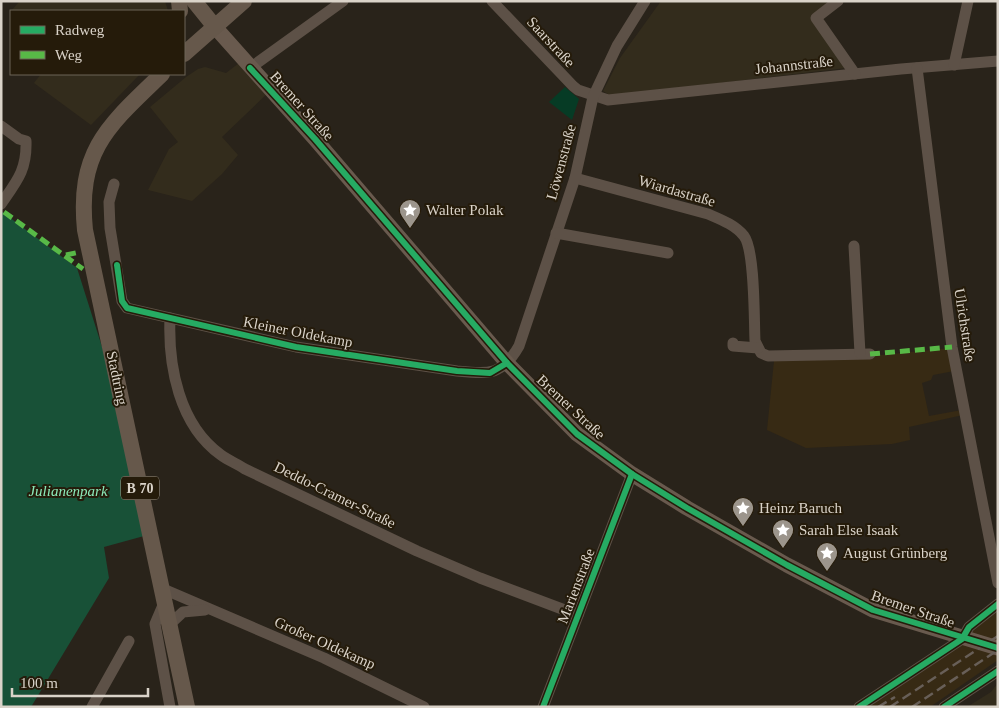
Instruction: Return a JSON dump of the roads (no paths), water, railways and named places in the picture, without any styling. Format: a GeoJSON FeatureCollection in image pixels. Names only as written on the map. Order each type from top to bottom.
{"type":"FeatureCollection","features":[{"type":"Feature","properties":{"kind":"main road"},"geometry":{"type":"LineString","coordinates":[[194,1],[215,27]]}},
{"type":"Feature","properties":{"kind":"main road"},"geometry":{"type":"LineString","coordinates":[[185,53],[244,1]]}},
{"type":"Feature","properties":{"kind":"main road","name":"Bremer Straße"},"geometry":{"type":"LineString","coordinates":[[215,27],[316,139],[507,363],[578,434],[632,474],[786,565],[873,610],[962,639],[998,648]]}},
{"type":"Feature","properties":{"kind":"main road","name":"Stadtring"},"geometry":{"type":"LineString","coordinates":[[161,75],[104,132],[91,158],[86,182],[84,212],[85,230],[187,707]]}},
{"type":"Feature","properties":{"kind":"street","name":"Bremer Straße"},"geometry":{"type":"LineString","coordinates":[[250,68],[343,1]]}},
{"type":"Feature","properties":{"kind":"street","name":"Saarstraße"},"geometry":{"type":"LineString","coordinates":[[492,1],[561,76],[578,90],[593,96]]}},
{"type":"Feature","properties":{"kind":"street","name":"Löwenstraße"},"geometry":{"type":"LineString","coordinates":[[507,363],[519,346],[575,178],[593,96],[617,46],[645,1]]}},
{"type":"Feature","properties":{"kind":"street"},"geometry":{"type":"LineString","coordinates":[[838,1],[816,18],[855,74]]}},
{"type":"Feature","properties":{"kind":"street"},"geometry":{"type":"LineString","coordinates":[[954,65],[968,1]]}},
{"type":"Feature","properties":{"kind":"street","name":"Johannstraße"},"geometry":{"type":"LineString","coordinates":[[593,96],[608,100],[855,74],[998,62]]}},
{"type":"Feature","properties":{"kind":"street","name":"Ulrichstraße"},"geometry":{"type":"LineString","coordinates":[[917,68],[952,346],[998,583]]}},
{"type":"Feature","properties":{"kind":"street"},"geometry":{"type":"LineString","coordinates":[[1,126],[19,139],[26,141],[27,155],[22,174],[2,208]]}},
{"type":"Feature","properties":{"kind":"street","name":"Wiardastraße"},"geometry":{"type":"LineString","coordinates":[[575,178],[708,214],[728,222],[739,230],[750,247],[755,341],[758,348]]}},
{"type":"Feature","properties":{"kind":"street","name":"Kleiner Oldekamp"},"geometry":{"type":"LineString","coordinates":[[114,184],[109,202],[110,228],[122,301],[127,308],[296,347],[457,371],[490,373],[507,363]]}},
{"type":"Feature","properties":{"kind":"street"},"geometry":{"type":"LineString","coordinates":[[556,234],[668,253]]}},
{"type":"Feature","properties":{"kind":"street"},"geometry":{"type":"LineString","coordinates":[[733,343],[733,346],[758,348],[761,353],[768,356],[865,354],[854,246]]}},
{"type":"Feature","properties":{"kind":"street","name":"Deddo-Cramer-Straße"},"geometry":{"type":"LineString","coordinates":[[170,318],[171,364],[176,385],[196,427],[205,440],[220,454],[245,469],[417,551],[480,578],[578,615]]}},
{"type":"Feature","properties":{"kind":"street","name":"Marienstraße"},"geometry":{"type":"LineString","coordinates":[[543,707],[632,474]]}},
{"type":"Feature","properties":{"kind":"street"},"geometry":{"type":"LineString","coordinates":[[163,595],[154,624],[170,707]]}},
{"type":"Feature","properties":{"kind":"street","name":"Großer Oldekamp"},"geometry":{"type":"LineString","coordinates":[[163,595],[212,610],[324,658],[424,707]]}},
{"type":"Feature","properties":{"kind":"street"},"geometry":{"type":"LineString","coordinates":[[859,707],[962,639],[969,627],[998,604]]}},
{"type":"Feature","properties":{"kind":"street","name":"Großer Oldekamp"},"geometry":{"type":"LineString","coordinates":[[169,625],[183,612],[212,610]]}},
{"type":"Feature","properties":{"kind":"street"},"geometry":{"type":"LineString","coordinates":[[92,707],[129,641]]}},
{"type":"Feature","properties":{"kind":"street"},"geometry":{"type":"LineString","coordinates":[[944,707],[998,671]]}},
{"type":"Feature","properties":{"kind":"railway"},"geometry":{"type":"LineString","coordinates":[[890,707],[998,636]]}},
{"type":"Feature","properties":{"kind":"railway"},"geometry":{"type":"LineString","coordinates":[[912,707],[998,650]]}},
{"type":"Feature","properties":{"kind":"railway"},"geometry":{"type":"LineString","coordinates":[[878,707],[895,697]]}},
{"type":"Feature","properties":{"kind":"place","name":"Walter Polak"},"geometry":{"type":"Point","coordinates":[410,229]}},
{"type":"Feature","properties":{"kind":"place","name":"Heinz Baruch"},"geometry":{"type":"Point","coordinates":[743,527]}},
{"type":"Feature","properties":{"kind":"place","name":"Sarah Else Isaak"},"geometry":{"type":"Point","coordinates":[783,549]}},
{"type":"Feature","properties":{"kind":"place","name":"August Grünberg"},"geometry":{"type":"Point","coordinates":[827,572]}},
{"type":"Feature","properties":{"kind":"park label","name":"Julianenpark"},"geometry":{"type":"Point","coordinates":[68,491]}}]}
